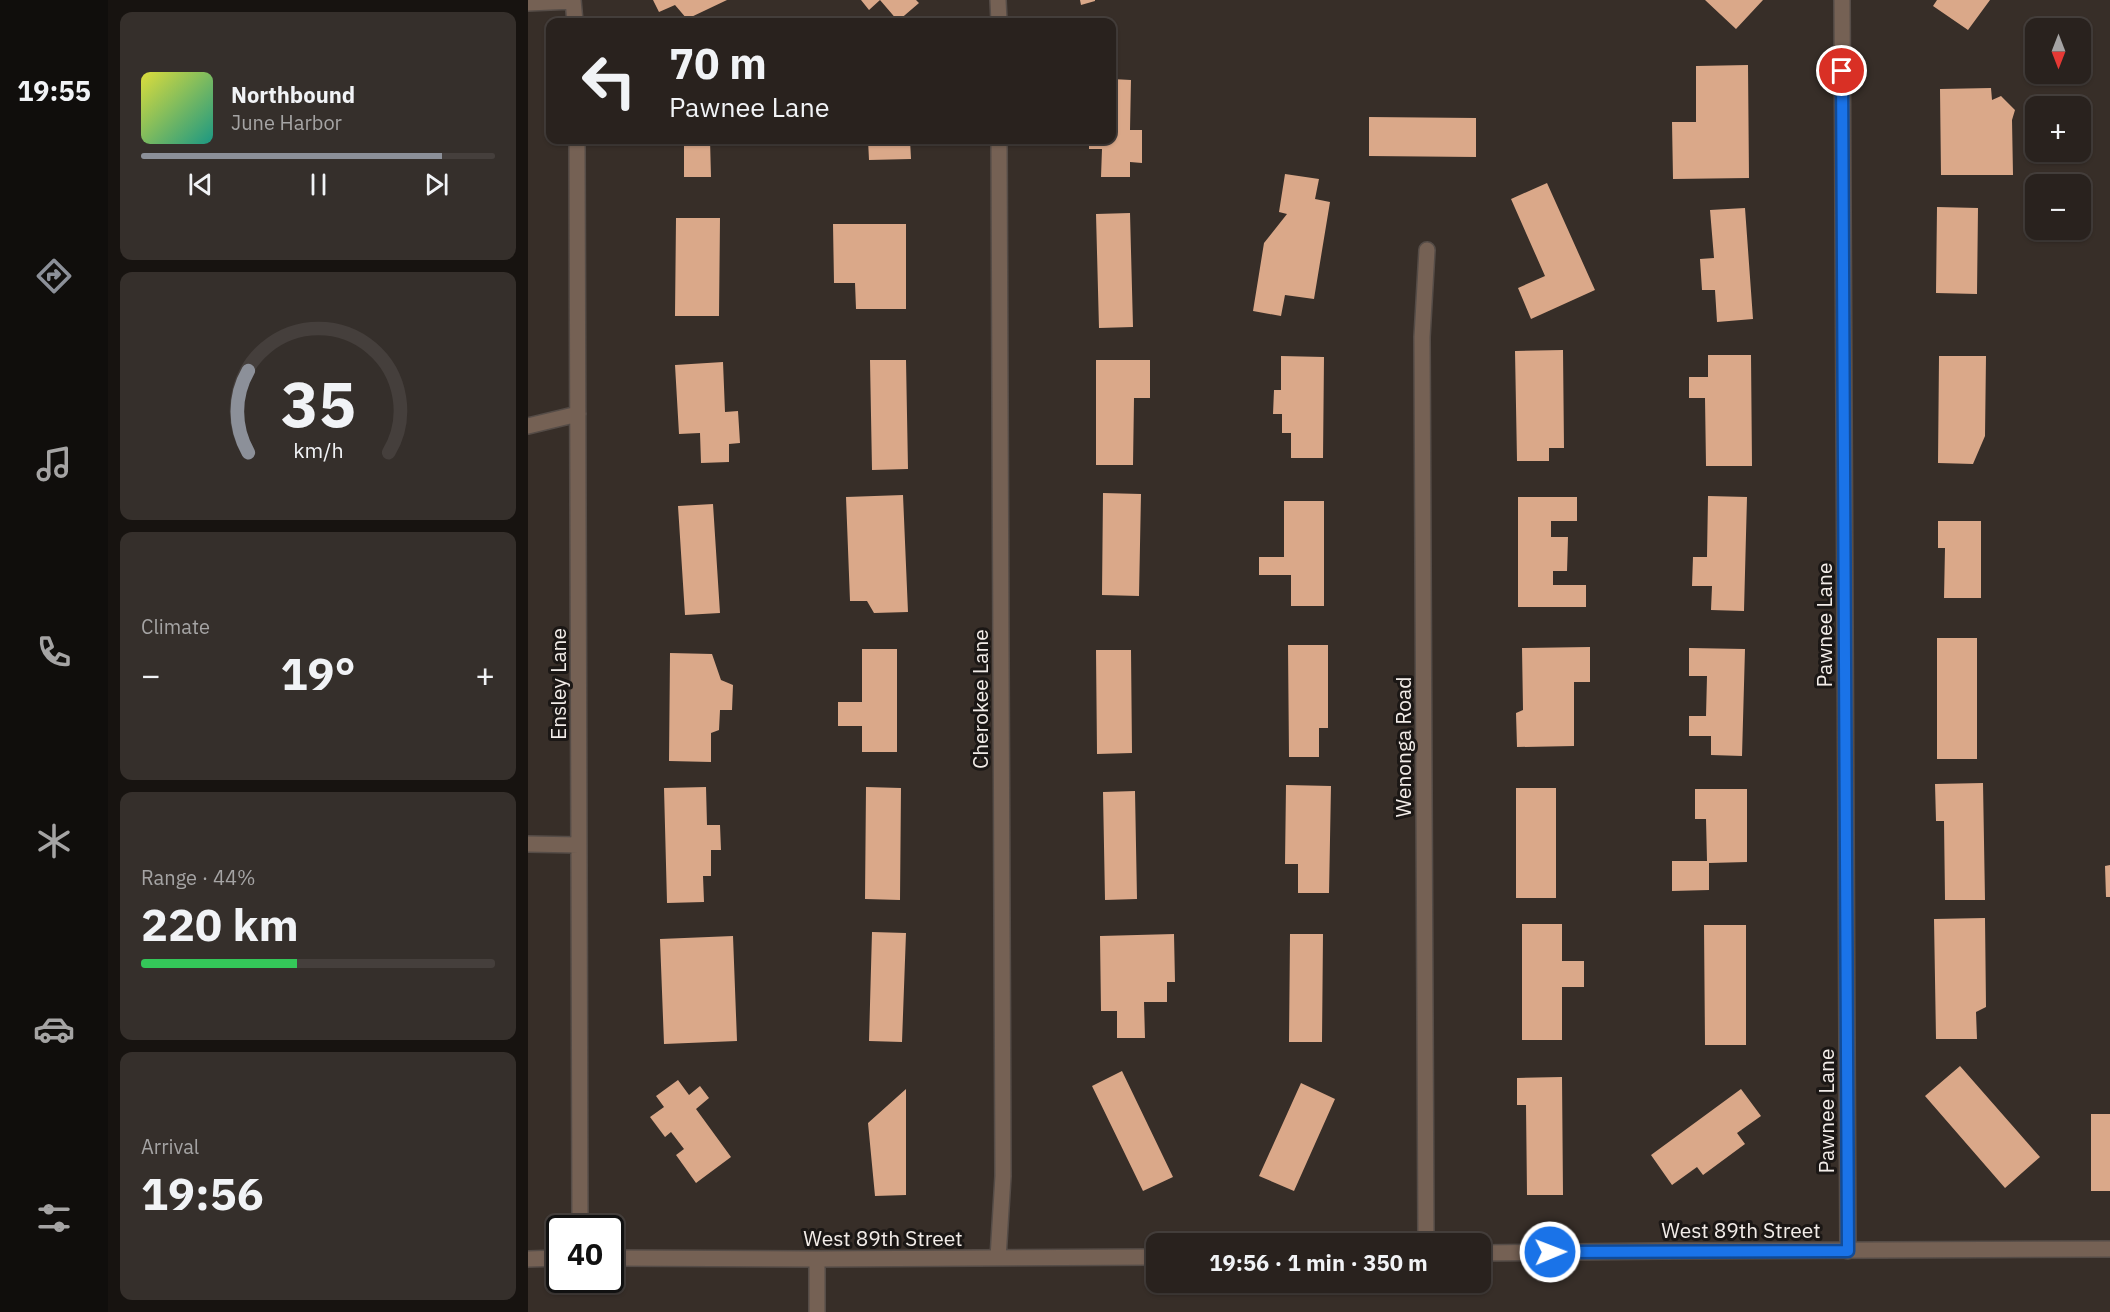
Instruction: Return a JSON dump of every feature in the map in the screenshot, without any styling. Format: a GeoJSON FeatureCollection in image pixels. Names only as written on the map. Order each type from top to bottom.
{"type":"FeatureCollection","features":[{"type":"Feature","properties":{"kind":"street"},"geometry":{"type":"LineString","coordinates":[[998,0],[999,18]]}},
{"type":"Feature","properties":{"kind":"street","name":"Pawnee Lane"},"geometry":{"type":"LineString","coordinates":[[1842,0],[1848,1251]]}},
{"type":"Feature","properties":{"kind":"street"},"geometry":{"type":"LineString","coordinates":[[528,3],[573,1],[575,18]]}},
{"type":"Feature","properties":{"kind":"street","name":"Ensley Lane"},"geometry":{"type":"LineString","coordinates":[[577,144],[580,1215]]}},
{"type":"Feature","properties":{"kind":"street","name":"Cherokee Lane"},"geometry":{"type":"LineString","coordinates":[[998,1258],[1003,1176],[999,144]]}},
{"type":"Feature","properties":{"kind":"street","name":"Wenonga Road"},"geometry":{"type":"LineString","coordinates":[[1426,1233],[1422,337],[1427,250]]}},
{"type":"Feature","properties":{"kind":"street"},"geometry":{"type":"LineString","coordinates":[[528,426],[578,414]]}},
{"type":"Feature","properties":{"kind":"street"},"geometry":{"type":"LineString","coordinates":[[528,844],[579,845]]}},
{"type":"Feature","properties":{"kind":"street","name":"West 89th Street"},"geometry":{"type":"LineString","coordinates":[[1491,1253],[2110,1249]]}},
{"type":"Feature","properties":{"kind":"street","name":"West 89th Street"},"geometry":{"type":"LineString","coordinates":[[624,1258],[1146,1257]]}},
{"type":"Feature","properties":{"kind":"street"},"geometry":{"type":"LineString","coordinates":[[528,1259],[546,1258]]}},
{"type":"Feature","properties":{"kind":"street"},"geometry":{"type":"LineString","coordinates":[[817,1259],[818,1312]]}},
{"type":"Feature","properties":{"kind":"building"},"geometry":{"type":"Polygon","coordinates":[[[653,0],[727,0],[689,18],[686,18],[675,5],[659,12],[653,0]]]}},
{"type":"Feature","properties":{"kind":"building"},"geometry":{"type":"Polygon","coordinates":[[[861,0],[880,0],[869,10],[861,0]]]}},
{"type":"Feature","properties":{"kind":"building"},"geometry":{"type":"Polygon","coordinates":[[[880,0],[916,0],[919,3],[902,18],[895,18],[880,0]]]}},
{"type":"Feature","properties":{"kind":"building"},"geometry":{"type":"Polygon","coordinates":[[[1080,0],[1095,0],[1095,1],[1081,5],[1080,0]]]}},
{"type":"Feature","properties":{"kind":"building"},"geometry":{"type":"Polygon","coordinates":[[[1705,0],[1763,0],[1736,29],[1705,0]]]}},
{"type":"Feature","properties":{"kind":"building"},"geometry":{"type":"Polygon","coordinates":[[[1937,0],[1990,0],[1968,30],[1933,6],[1937,0]]]}},
{"type":"Feature","properties":{"kind":"building"},"geometry":{"type":"Polygon","coordinates":[[[1748,65],[1749,178],[1673,179],[1672,122],[1696,122],[1696,66],[1748,65]]]}},
{"type":"Feature","properties":{"kind":"building"},"geometry":{"type":"Polygon","coordinates":[[[1116,79],[1131,80],[1130,130],[1142,130],[1142,163],[1130,162],[1130,177],[1101,177],[1102,149],[1089,149],[1089,144],[1116,144],[1116,79]]]}},
{"type":"Feature","properties":{"kind":"building"},"geometry":{"type":"Polygon","coordinates":[[[1991,88],[1992,100],[2001,96],[2015,110],[2012,120],[2013,175],[1941,175],[1940,89],[1991,88]]]}},
{"type":"Feature","properties":{"kind":"building"},"geometry":{"type":"Polygon","coordinates":[[[1369,117],[1476,118],[1476,157],[1369,156],[1369,117]]]}},
{"type":"Feature","properties":{"kind":"building"},"geometry":{"type":"Polygon","coordinates":[[[684,144],[710,144],[711,177],[684,177],[684,144]]]}},
{"type":"Feature","properties":{"kind":"building"},"geometry":{"type":"Polygon","coordinates":[[[868,144],[910,144],[911,159],[869,160],[868,144]]]}},
{"type":"Feature","properties":{"kind":"building"},"geometry":{"type":"Polygon","coordinates":[[[1285,174],[1319,179],[1315,199],[1330,202],[1314,299],[1285,295],[1281,316],[1253,311],[1264,243],[1287,214],[1279,212],[1285,174]]]}},
{"type":"Feature","properties":{"kind":"building"},"geometry":{"type":"Polygon","coordinates":[[[1547,183],[1595,290],[1531,319],[1518,288],[1545,276],[1511,199],[1547,183]]]}},
{"type":"Feature","properties":{"kind":"building"},"geometry":{"type":"Polygon","coordinates":[[[1937,207],[1978,208],[1977,294],[1936,293],[1937,207]]]}},
{"type":"Feature","properties":{"kind":"building"},"geometry":{"type":"Polygon","coordinates":[[[1745,208],[1753,319],[1717,322],[1715,290],[1702,290],[1700,259],[1714,258],[1710,210],[1745,208]]]}},
{"type":"Feature","properties":{"kind":"building"},"geometry":{"type":"Polygon","coordinates":[[[1130,213],[1133,327],[1099,328],[1096,214],[1130,213]]]}},
{"type":"Feature","properties":{"kind":"building"},"geometry":{"type":"Polygon","coordinates":[[[676,218],[720,218],[719,316],[675,316],[676,218]]]}},
{"type":"Feature","properties":{"kind":"building"},"geometry":{"type":"Polygon","coordinates":[[[833,224],[906,224],[906,309],[856,309],[855,283],[834,283],[833,224]]]}},
{"type":"Feature","properties":{"kind":"building"},"geometry":{"type":"Polygon","coordinates":[[[1563,350],[1564,448],[1549,448],[1549,461],[1517,461],[1515,351],[1563,350]]]}},
{"type":"Feature","properties":{"kind":"building"},"geometry":{"type":"Polygon","coordinates":[[[1708,355],[1751,355],[1752,466],[1706,466],[1705,398],[1689,398],[1689,377],[1708,377],[1708,355]]]}},
{"type":"Feature","properties":{"kind":"building"},"geometry":{"type":"Polygon","coordinates":[[[1281,356],[1324,357],[1323,458],[1291,458],[1291,433],[1282,433],[1282,414],[1273,414],[1274,390],[1281,390],[1281,356]]]}},
{"type":"Feature","properties":{"kind":"building"},"geometry":{"type":"Polygon","coordinates":[[[1939,356],[1986,356],[1985,436],[1973,464],[1938,463],[1939,356]]]}},
{"type":"Feature","properties":{"kind":"building"},"geometry":{"type":"Polygon","coordinates":[[[870,360],[906,360],[908,469],[872,470],[870,360]]]}},
{"type":"Feature","properties":{"kind":"building"},"geometry":{"type":"Polygon","coordinates":[[[1096,360],[1150,360],[1150,398],[1134,398],[1133,465],[1096,465],[1096,360]]]}},
{"type":"Feature","properties":{"kind":"building"},"geometry":{"type":"Polygon","coordinates":[[[723,362],[725,412],[738,411],[740,443],[729,444],[729,462],[701,463],[700,433],[679,434],[675,365],[723,362]]]}},
{"type":"Feature","properties":{"kind":"building"},"geometry":{"type":"Polygon","coordinates":[[[1103,493],[1141,494],[1139,596],[1102,595],[1103,493]]]}},
{"type":"Feature","properties":{"kind":"building"},"geometry":{"type":"Polygon","coordinates":[[[903,495],[908,612],[874,613],[867,601],[850,601],[846,497],[903,495]]]}},
{"type":"Feature","properties":{"kind":"building"},"geometry":{"type":"Polygon","coordinates":[[[1708,496],[1747,497],[1744,611],[1711,610],[1712,586],[1692,586],[1693,557],[1707,557],[1708,496]]]}},
{"type":"Feature","properties":{"kind":"building"},"geometry":{"type":"Polygon","coordinates":[[[1518,497],[1577,497],[1577,521],[1551,521],[1551,537],[1568,537],[1567,571],[1553,571],[1553,585],[1586,585],[1586,607],[1518,607],[1518,497]]]}},
{"type":"Feature","properties":{"kind":"building"},"geometry":{"type":"Polygon","coordinates":[[[1284,501],[1324,501],[1324,606],[1291,606],[1291,575],[1259,575],[1259,557],[1284,557],[1284,501]]]}},
{"type":"Feature","properties":{"kind":"building"},"geometry":{"type":"Polygon","coordinates":[[[713,504],[720,613],[685,615],[678,506],[713,504]]]}},
{"type":"Feature","properties":{"kind":"building"},"geometry":{"type":"Polygon","coordinates":[[[1938,521],[1981,521],[1981,598],[1944,598],[1945,548],[1938,548],[1938,521]]]}},
{"type":"Feature","properties":{"kind":"building"},"geometry":{"type":"Polygon","coordinates":[[[1937,638],[1977,638],[1977,759],[1937,759],[1937,638]]]}},
{"type":"Feature","properties":{"kind":"building"},"geometry":{"type":"Polygon","coordinates":[[[1288,645],[1328,645],[1328,728],[1319,728],[1319,757],[1289,757],[1288,645]]]}},
{"type":"Feature","properties":{"kind":"building"},"geometry":{"type":"Polygon","coordinates":[[[1590,647],[1590,682],[1574,682],[1574,746],[1517,747],[1516,713],[1523,710],[1522,648],[1590,647]]]}},
{"type":"Feature","properties":{"kind":"building"},"geometry":{"type":"Polygon","coordinates":[[[1689,648],[1745,649],[1742,756],[1711,755],[1711,736],[1689,736],[1689,716],[1706,716],[1707,676],[1689,676],[1689,648]]]}},
{"type":"Feature","properties":{"kind":"building"},"geometry":{"type":"Polygon","coordinates":[[[862,649],[897,649],[897,752],[862,752],[862,726],[838,726],[838,702],[862,702],[862,649]]]}},
{"type":"Feature","properties":{"kind":"building"},"geometry":{"type":"Polygon","coordinates":[[[1096,650],[1131,650],[1132,753],[1097,754],[1096,650]]]}},
{"type":"Feature","properties":{"kind":"building"},"geometry":{"type":"Polygon","coordinates":[[[670,653],[712,654],[721,680],[733,685],[732,710],[720,710],[719,730],[711,733],[711,762],[669,761],[670,653]]]}},
{"type":"Feature","properties":{"kind":"building"},"geometry":{"type":"Polygon","coordinates":[[[1983,783],[1985,900],[1945,900],[1944,821],[1936,821],[1935,784],[1983,783]]]}},
{"type":"Feature","properties":{"kind":"building"},"geometry":{"type":"Polygon","coordinates":[[[1286,785],[1331,786],[1329,893],[1298,893],[1298,864],[1285,864],[1286,785]]]}},
{"type":"Feature","properties":{"kind":"building"},"geometry":{"type":"Polygon","coordinates":[[[706,787],[707,825],[720,825],[721,850],[711,850],[711,876],[703,876],[704,902],[667,903],[664,788],[706,787]]]}},
{"type":"Feature","properties":{"kind":"building"},"geometry":{"type":"Polygon","coordinates":[[[866,787],[901,788],[900,900],[865,899],[866,787]]]}},
{"type":"Feature","properties":{"kind":"building"},"geometry":{"type":"Polygon","coordinates":[[[1516,788],[1556,788],[1556,898],[1516,898],[1516,788]]]}},
{"type":"Feature","properties":{"kind":"building"},"geometry":{"type":"Polygon","coordinates":[[[1695,789],[1747,789],[1747,862],[1709,863],[1709,890],[1672,891],[1672,861],[1707,861],[1706,819],[1695,819],[1695,789]]]}},
{"type":"Feature","properties":{"kind":"building"},"geometry":{"type":"Polygon","coordinates":[[[1135,791],[1137,899],[1105,900],[1103,792],[1135,791]]]}},
{"type":"Feature","properties":{"kind":"building"},"geometry":{"type":"Polygon","coordinates":[[[2110,865],[2110,897],[2106,897],[2105,866],[2110,865]]]}},
{"type":"Feature","properties":{"kind":"building"},"geometry":{"type":"Polygon","coordinates":[[[1985,918],[1986,1007],[1976,1012],[1977,1039],[1936,1039],[1934,919],[1985,918]]]}},
{"type":"Feature","properties":{"kind":"building"},"geometry":{"type":"Polygon","coordinates":[[[1522,924],[1562,924],[1562,961],[1584,961],[1584,987],[1562,987],[1562,1040],[1522,1040],[1522,924]]]}},
{"type":"Feature","properties":{"kind":"building"},"geometry":{"type":"Polygon","coordinates":[[[1704,925],[1746,925],[1746,1045],[1705,1045],[1704,925]]]}},
{"type":"Feature","properties":{"kind":"building"},"geometry":{"type":"Polygon","coordinates":[[[872,932],[906,933],[902,1042],[869,1041],[872,932]]]}},
{"type":"Feature","properties":{"kind":"building"},"geometry":{"type":"Polygon","coordinates":[[[1174,934],[1175,982],[1167,982],[1167,1002],[1144,1002],[1145,1038],[1117,1038],[1117,1011],[1101,1011],[1100,936],[1174,934]]]}},
{"type":"Feature","properties":{"kind":"building"},"geometry":{"type":"Polygon","coordinates":[[[1290,934],[1323,934],[1322,1042],[1289,1042],[1290,934]]]}},
{"type":"Feature","properties":{"kind":"building"},"geometry":{"type":"Polygon","coordinates":[[[733,936],[737,1041],[664,1044],[660,939],[733,936]]]}},
{"type":"Feature","properties":{"kind":"building"},"geometry":{"type":"Polygon","coordinates":[[[1960,1066],[2040,1157],[2005,1188],[1925,1096],[1960,1066]]]}},
{"type":"Feature","properties":{"kind":"building"},"geometry":{"type":"Polygon","coordinates":[[[1122,1071],[1173,1177],[1143,1191],[1092,1086],[1122,1071]]]}},
{"type":"Feature","properties":{"kind":"building"},"geometry":{"type":"Polygon","coordinates":[[[1562,1077],[1563,1195],[1527,1195],[1526,1105],[1517,1105],[1517,1078],[1562,1077]]]}},
{"type":"Feature","properties":{"kind":"building"},"geometry":{"type":"Polygon","coordinates":[[[678,1080],[689,1095],[700,1086],[709,1098],[696,1109],[731,1157],[696,1183],[676,1155],[684,1149],[671,1132],[665,1137],[650,1117],[664,1107],[656,1096],[678,1080]]]}},
{"type":"Feature","properties":{"kind":"building"},"geometry":{"type":"Polygon","coordinates":[[[1301,1083],[1335,1099],[1294,1191],[1259,1176],[1301,1083]]]}},
{"type":"Feature","properties":{"kind":"building"},"geometry":{"type":"Polygon","coordinates":[[[906,1089],[906,1195],[875,1196],[868,1123],[906,1089]]]}},
{"type":"Feature","properties":{"kind":"building"},"geometry":{"type":"Polygon","coordinates":[[[1741,1089],[1761,1116],[1737,1133],[1745,1144],[1703,1175],[1697,1167],[1672,1185],[1651,1155],[1741,1089]]]}},
{"type":"Feature","properties":{"kind":"building"},"geometry":{"type":"Polygon","coordinates":[[[2091,1114],[2110,1114],[2110,1191],[2091,1191],[2091,1114]]]}},
{"type":"Feature","properties":{"kind":"route"},"geometry":{"type":"LineString","coordinates":[[1550,1252],[1848,1251],[1842,71]]}}]}
